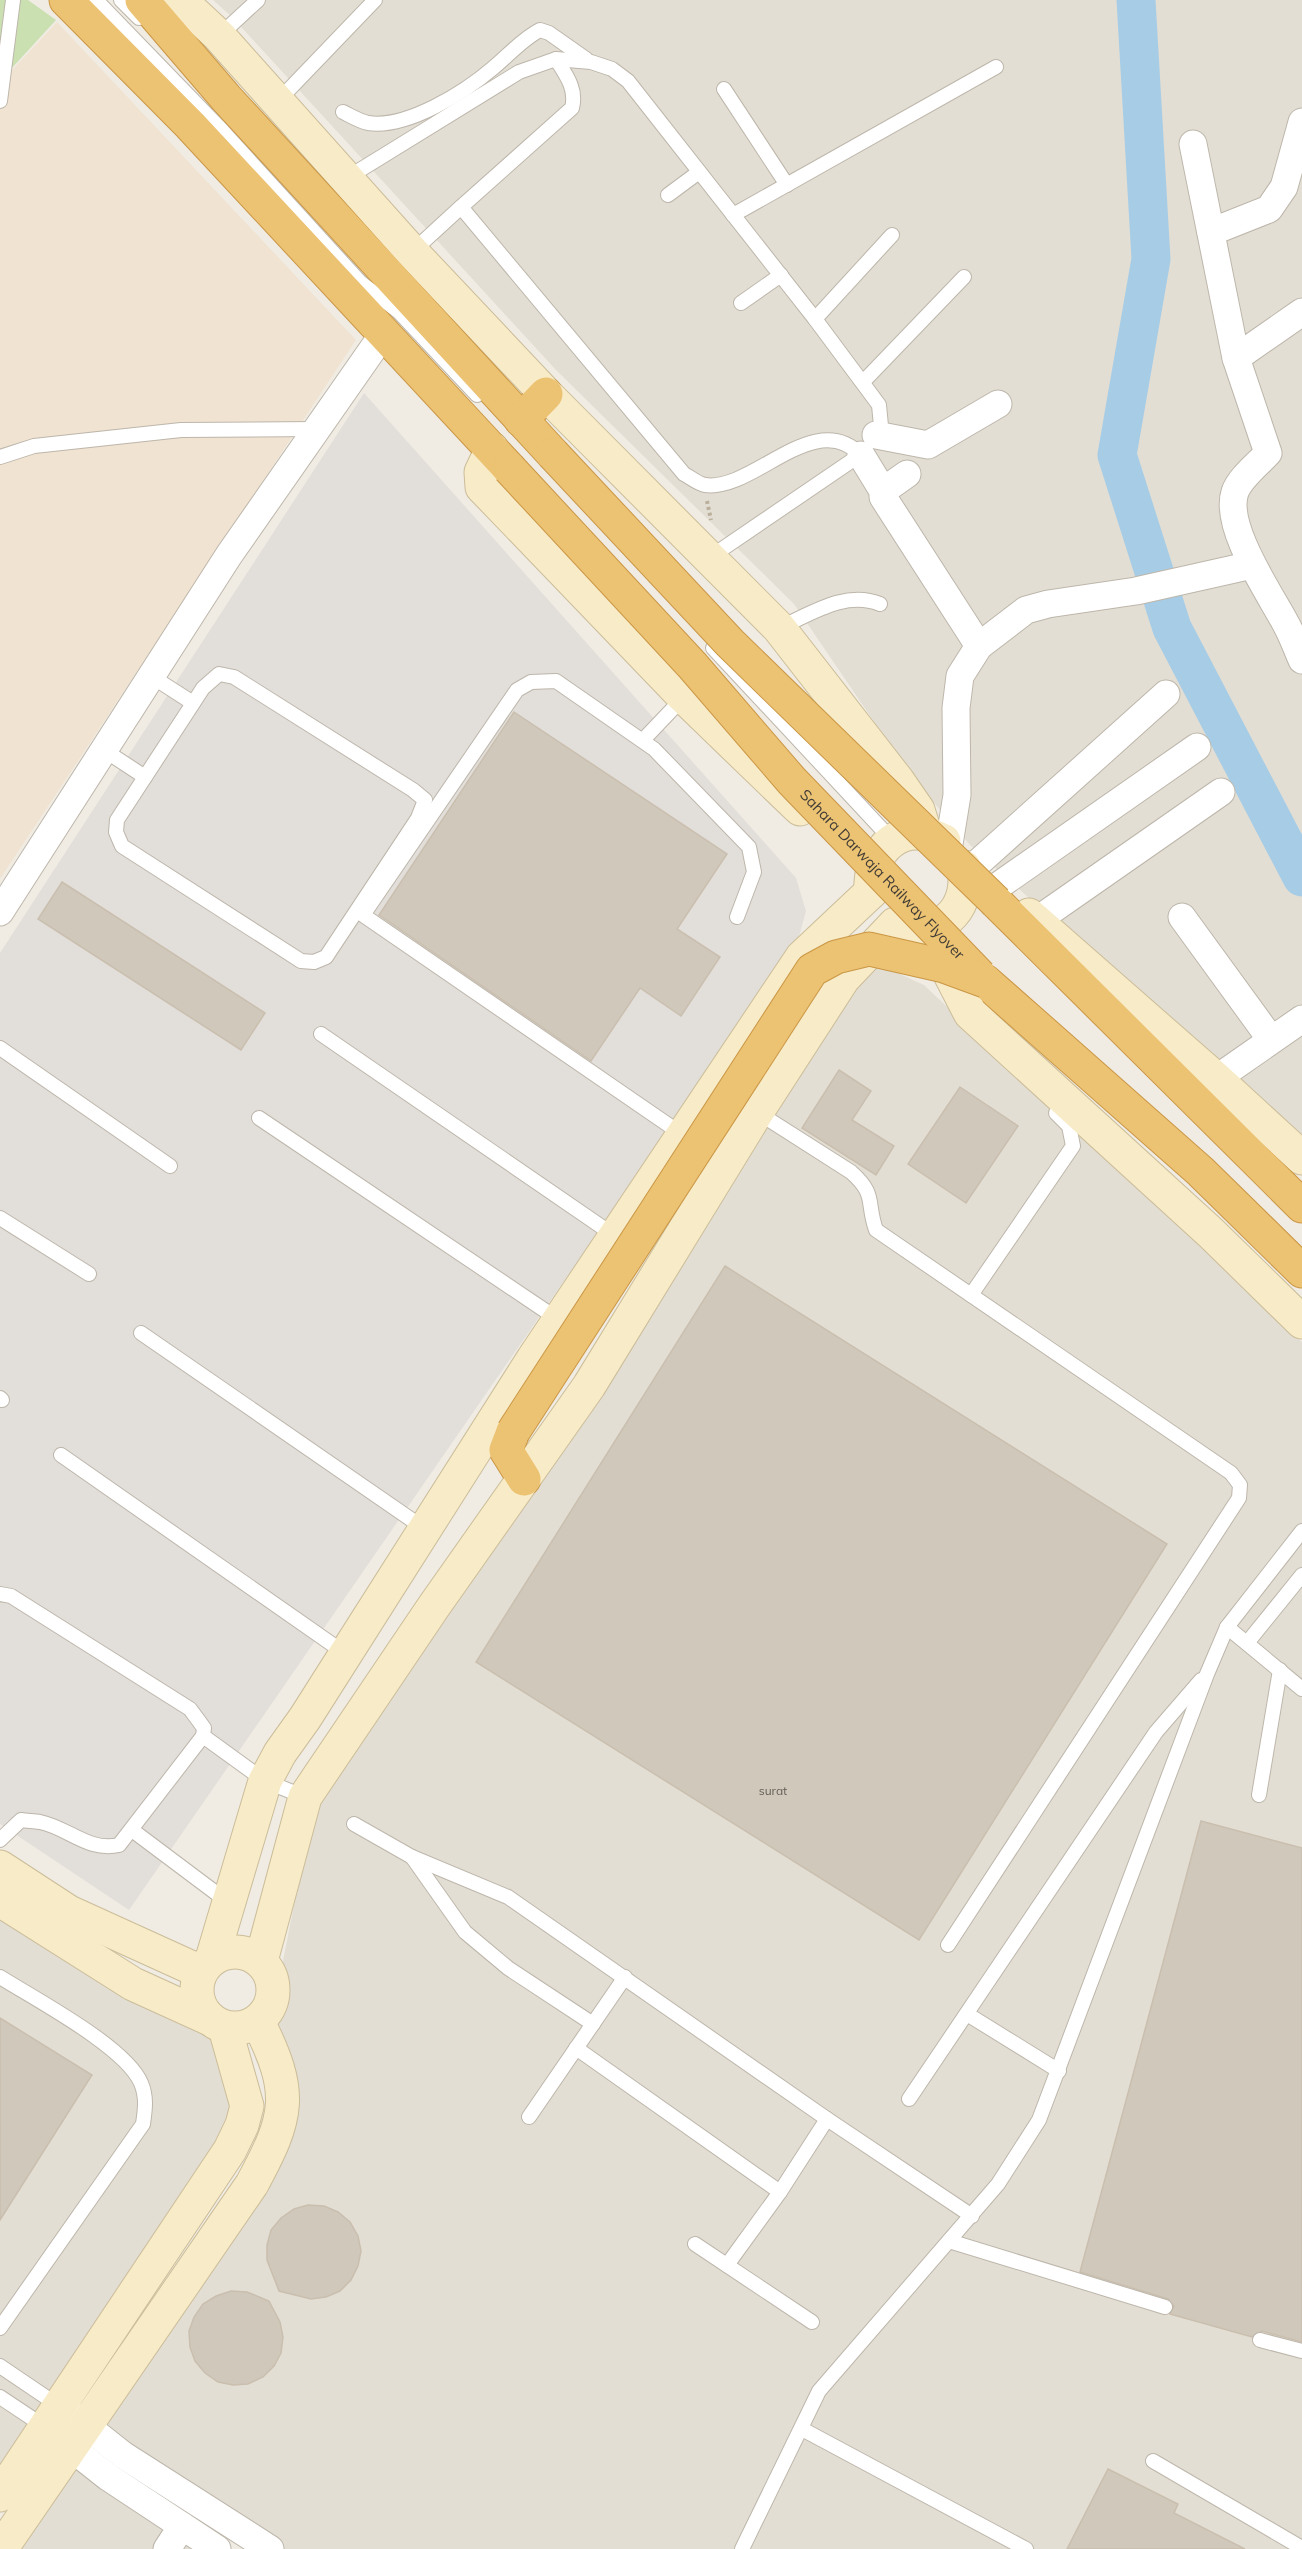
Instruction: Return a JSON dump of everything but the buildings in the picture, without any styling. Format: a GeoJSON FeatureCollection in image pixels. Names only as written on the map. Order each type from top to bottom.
{"type":"FeatureCollection","features":[{"type":"Feature","properties":{"kind":"highway","name":"Sahara Darwaja Railway Flyover"},"geometry":{"type":"LineString","coordinates":[[66,0],[391,322],[500,458],[692,665],[792,781],[985,981],[1200,1171],[1302,1271]]}},
{"type":"Feature","properties":{"kind":"highway"},"geometry":{"type":"LineString","coordinates":[[141,0],[226,98],[730,644],[996,902],[1302,1206]]}},
{"type":"Feature","properties":{"kind":"highway"},"geometry":{"type":"LineString","coordinates":[[521,420],[546,394]]}},
{"type":"Feature","properties":{"kind":"highway"},"geometry":{"type":"LineString","coordinates":[[524,1479],[506,1450],[513,1432],[812,969],[836,957],[869,949],[944,966],[985,981]]}},
{"type":"Feature","properties":{"kind":"street"},"geometry":{"type":"LineString","coordinates":[[180,0],[219,36],[412,252],[546,394],[779,628],[952,854],[966,883],[963,899],[955,913],[942,923],[911,926],[869,949],[843,979],[757,1113],[589,1386],[305,1797],[261,1961]]}},
{"type":"Feature","properties":{"kind":"street"},"geometry":{"type":"LineString","coordinates":[[1211,232],[1269,209],[1284,187],[1302,122]]}},
{"type":"Feature","properties":{"kind":"street"},"geometry":{"type":"LineString","coordinates":[[1192,144],[1236,358],[1268,453],[1236,489],[1233,503],[1235,521],[1252,565],[1294,623],[1302,660]]}},
{"type":"Feature","properties":{"kind":"street"},"geometry":{"type":"LineString","coordinates":[[1236,358],[1302,312]]}},
{"type":"Feature","properties":{"kind":"street"},"geometry":{"type":"LineString","coordinates":[[0,912],[229,555],[391,322]]}},
{"type":"Feature","properties":{"kind":"street"},"geometry":{"type":"LineString","coordinates":[[979,646],[883,497],[869,445],[928,445],[998,404]]}},
{"type":"Feature","properties":{"kind":"street"},"geometry":{"type":"LineString","coordinates":[[500,458],[481,472],[482,487],[684,697],[871,885]]}},
{"type":"Feature","properties":{"kind":"street"},"geometry":{"type":"LineString","coordinates":[[883,491],[907,474]]}},
{"type":"Feature","properties":{"kind":"street"},"geometry":{"type":"LineString","coordinates":[[952,854],[957,795],[956,708],[960,676],[979,646],[1026,610],[1048,604],[1136,591],[1252,565]]}},
{"type":"Feature","properties":{"kind":"street"},"geometry":{"type":"LineString","coordinates":[[952,854],[1166,694]]}},
{"type":"Feature","properties":{"kind":"street"},"geometry":{"type":"LineString","coordinates":[[998,886],[1197,747]]}},
{"type":"Feature","properties":{"kind":"street"},"geometry":{"type":"LineString","coordinates":[[1036,921],[1221,792]]}},
{"type":"Feature","properties":{"kind":"street"},"geometry":{"type":"LineString","coordinates":[[1302,1158],[998,886],[952,854],[914,833],[892,841],[881,850],[873,863],[871,885],[876,905],[911,926],[970,1013],[1211,1233],[1302,1322]]}},
{"type":"Feature","properties":{"kind":"street"},"geometry":{"type":"LineString","coordinates":[[0,2495],[230,2150],[242,2125],[247,2106],[218,2024],[199,2005],[196,1988],[207,1965],[228,1902],[265,1781],[280,1753],[346,1654],[559,1320],[802,957],[871,885]]}},
{"type":"Feature","properties":{"kind":"street"},"geometry":{"type":"LineString","coordinates":[[1182,916],[1270,1038]]}},
{"type":"Feature","properties":{"kind":"street"},"geometry":{"type":"LineString","coordinates":[[1216,1079],[1270,1038],[1302,1019]]}},
{"type":"Feature","properties":{"kind":"street"},"geometry":{"type":"LineString","coordinates":[[0,1867],[69,1912],[207,1965]]}},
{"type":"Feature","properties":{"kind":"street"},"geometry":{"type":"LineString","coordinates":[[0,1900],[134,1984],[218,2024],[243,2028],[258,2022],[270,2008],[275,1992],[271,1975],[261,1961],[245,1953],[228,1952],[207,1965]]}},
{"type":"Feature","properties":{"kind":"street"},"geometry":{"type":"LineString","coordinates":[[2,2549],[252,2184],[274,2143],[283,2113],[281,2075],[258,2022]]}},
{"type":"Feature","properties":{"kind":"street"},"geometry":{"type":"LineString","coordinates":[[52,2416],[79,2437],[123,2455],[241,2541],[270,2549]]}},
{"type":"Feature","properties":{"kind":"street"},"geometry":{"type":"LineString","coordinates":[[79,2437],[108,2477],[217,2549]]}},
{"type":"Feature","properties":{"kind":"street"},"geometry":{"type":"LineString","coordinates":[[167,2549],[182,2526]]}},
{"type":"Feature","properties":{"kind":"lane"},"geometry":{"type":"LineString","coordinates":[[0,101],[12,0]]}},
{"type":"Feature","properties":{"kind":"lane"},"geometry":{"type":"LineString","coordinates":[[96,0],[218,126],[360,282],[391,322],[488,407]]}},
{"type":"Feature","properties":{"kind":"lane"},"geometry":{"type":"LineString","coordinates":[[121,0],[231,114],[373,270],[391,322]]}},
{"type":"Feature","properties":{"kind":"lane"},"geometry":{"type":"LineString","coordinates":[[219,36],[258,0]]}},
{"type":"Feature","properties":{"kind":"lane"},"geometry":{"type":"LineString","coordinates":[[277,102],[375,0]]}},
{"type":"Feature","properties":{"kind":"lane"},"geometry":{"type":"LineString","coordinates":[[343,112],[370,123],[391,122],[427,110],[454,98],[493,69],[531,34],[540,30],[549,33],[591,62]]}},
{"type":"Feature","properties":{"kind":"lane"},"geometry":{"type":"LineString","coordinates":[[412,252],[572,108],[575,98],[571,83],[556,59]]}},
{"type":"Feature","properties":{"kind":"lane"},"geometry":{"type":"LineString","coordinates":[[346,179],[519,72],[556,59],[591,62],[612,69],[628,81],[781,275],[879,405],[881,426],[869,445],[709,558]]}},
{"type":"Feature","properties":{"kind":"lane"},"geometry":{"type":"LineString","coordinates":[[733,215],[996,68]]}},
{"type":"Feature","properties":{"kind":"lane"},"geometry":{"type":"LineString","coordinates":[[724,88],[788,185]]}},
{"type":"Feature","properties":{"kind":"lane"},"geometry":{"type":"LineString","coordinates":[[668,195],[699,172]]}},
{"type":"Feature","properties":{"kind":"lane"},"geometry":{"type":"LineString","coordinates":[[461,207],[684,474],[704,485],[726,483],[822,439],[869,445]]}},
{"type":"Feature","properties":{"kind":"lane"},"geometry":{"type":"LineString","coordinates":[[815,319],[892,235]]}},
{"type":"Feature","properties":{"kind":"lane"},"geometry":{"type":"LineString","coordinates":[[741,303],[781,275]]}},
{"type":"Feature","properties":{"kind":"lane"},"geometry":{"type":"LineString","coordinates":[[863,382],[964,277]]}},
{"type":"Feature","properties":{"kind":"lane"},"geometry":{"type":"LineString","coordinates":[[0,457],[34,446],[181,430],[317,429]]}},
{"type":"Feature","properties":{"kind":"lane"},"geometry":{"type":"LineString","coordinates":[[779,628],[835,602],[868,598],[880,603]]}},
{"type":"Feature","properties":{"kind":"lane"},"geometry":{"type":"LineString","coordinates":[[706,641],[892,841]]}},
{"type":"Feature","properties":{"kind":"lane"},"geometry":{"type":"LineString","coordinates":[[219,674],[234,677],[413,790],[424,800],[418,818],[326,957],[314,962],[301,961],[122,846],[116,832],[117,820],[145,777],[203,688],[219,674]]}},
{"type":"Feature","properties":{"kind":"lane"},"geometry":{"type":"LineString","coordinates":[[151,676],[193,703]]}},
{"type":"Feature","properties":{"kind":"lane"},"geometry":{"type":"LineString","coordinates":[[683,1135],[363,915],[517,690],[531,682],[556,681],[643,740],[750,847],[754,872],[737,917]]}},
{"type":"Feature","properties":{"kind":"lane"},"geometry":{"type":"LineString","coordinates":[[643,740],[684,697]]}},
{"type":"Feature","properties":{"kind":"lane"},"geometry":{"type":"LineString","coordinates":[[104,750],[145,777]]}},
{"type":"Feature","properties":{"kind":"lane"},"geometry":{"type":"LineString","coordinates":[[970,1013],[972,1027],[978,1039],[1011,1070]]}},
{"type":"Feature","properties":{"kind":"lane"},"geometry":{"type":"LineString","coordinates":[[321,1034],[615,1236]]}},
{"type":"Feature","properties":{"kind":"lane"},"geometry":{"type":"LineString","coordinates":[[0,1047],[170,1166]]}},
{"type":"Feature","properties":{"kind":"lane"},"geometry":{"type":"LineString","coordinates":[[971,1295],[1073,1146],[1069,1126],[1044,1102]]}},
{"type":"Feature","properties":{"kind":"lane"},"geometry":{"type":"LineString","coordinates":[[757,1113],[850,1172],[869,1192],[876,1230],[1231,1473],[1240,1485],[1239,1498],[948,1945]]}},
{"type":"Feature","properties":{"kind":"lane"},"geometry":{"type":"LineString","coordinates":[[259,1118],[559,1320]]}},
{"type":"Feature","properties":{"kind":"lane"},"geometry":{"type":"LineString","coordinates":[[0,1218],[89,1274]]}},
{"type":"Feature","properties":{"kind":"lane"},"geometry":{"type":"LineString","coordinates":[[141,1333],[425,1529]]}},
{"type":"Feature","properties":{"kind":"lane"},"geometry":{"type":"LineString","coordinates":[[61,1455],[346,1654]]}},
{"type":"Feature","properties":{"kind":"lane"},"geometry":{"type":"LineString","coordinates":[[742,2549],[819,2391],[972,2216],[1017,2157],[1038,2120],[1059,2071],[1207,1674],[1227,1627],[1302,1531]]}},
{"type":"Feature","properties":{"kind":"lane"},"geometry":{"type":"LineString","coordinates":[[1247,1643],[1302,1575]]}},
{"type":"Feature","properties":{"kind":"lane"},"geometry":{"type":"LineString","coordinates":[[0,1594],[11,1596],[190,1709],[204,1728],[203,1736],[119,1845],[107,1847],[80,1841],[42,1822],[21,1820],[0,1840]]}},
{"type":"Feature","properties":{"kind":"lane"},"geometry":{"type":"LineString","coordinates":[[1227,1627],[1302,1689]]}},
{"type":"Feature","properties":{"kind":"lane"},"geometry":{"type":"LineString","coordinates":[[1259,1795],[1280,1670]]}},
{"type":"Feature","properties":{"kind":"lane"},"geometry":{"type":"LineString","coordinates":[[909,2099],[1156,1732],[1207,1674]]}},
{"type":"Feature","properties":{"kind":"lane"},"geometry":{"type":"LineString","coordinates":[[203,1736],[265,1781],[305,1797]]}},
{"type":"Feature","properties":{"kind":"lane"},"geometry":{"type":"LineString","coordinates":[[354,1824],[412,1857],[508,1897],[827,2119],[972,2216]]}},
{"type":"Feature","properties":{"kind":"lane"},"geometry":{"type":"LineString","coordinates":[[132,1830],[228,1902]]}},
{"type":"Feature","properties":{"kind":"lane"},"geometry":{"type":"LineString","coordinates":[[412,1857],[465,1932],[507,1968],[593,2024]]}},
{"type":"Feature","properties":{"kind":"lane"},"geometry":{"type":"LineString","coordinates":[[0,1977],[118,2053],[140,2082],[146,2105],[143,2124],[0,2328]]}},
{"type":"Feature","properties":{"kind":"lane"},"geometry":{"type":"LineString","coordinates":[[529,2117],[625,1977]]}},
{"type":"Feature","properties":{"kind":"lane"},"geometry":{"type":"LineString","coordinates":[[967,2014],[1059,2071]]}},
{"type":"Feature","properties":{"kind":"lane"},"geometry":{"type":"LineString","coordinates":[[576,2048],[780,2192]]}},
{"type":"Feature","properties":{"kind":"lane"},"geometry":{"type":"LineString","coordinates":[[727,2265],[780,2192],[827,2119]]}},
{"type":"Feature","properties":{"kind":"lane"},"geometry":{"type":"LineString","coordinates":[[949,2241],[1165,2307]]}},
{"type":"Feature","properties":{"kind":"lane"},"geometry":{"type":"LineString","coordinates":[[695,2244],[812,2322]]}},
{"type":"Feature","properties":{"kind":"lane"},"geometry":{"type":"LineString","coordinates":[[1260,2340],[1302,2351]]}},
{"type":"Feature","properties":{"kind":"lane"},"geometry":{"type":"LineString","coordinates":[[0,2366],[52,2416]]}},
{"type":"Feature","properties":{"kind":"lane"},"geometry":{"type":"LineString","coordinates":[[0,2397],[52,2416]]}},
{"type":"Feature","properties":{"kind":"lane"},"geometry":{"type":"LineString","coordinates":[[802,2429],[1026,2549]]}},
{"type":"Feature","properties":{"kind":"lane"},"geometry":{"type":"LineString","coordinates":[[1154,2461],[1302,2548]]}},
{"type":"Feature","properties":{"kind":"shaded area"},"geometry":{"type":"Polygon","coordinates":[[[213,0],[1302,0],[1302,1143],[970,845],[911,776],[794,604],[556,370],[232,17],[213,0]]]}},
{"type":"Feature","properties":{"kind":"shaded area"},"geometry":{"type":"Polygon","coordinates":[[[57,22],[356,340],[0,879],[0,83],[57,22]]]}},
{"type":"Feature","properties":{"kind":"shaded area"},"geometry":{"type":"Polygon","coordinates":[[[364,393],[796,878],[806,911],[797,944],[129,1910],[0,1824],[0,953],[364,393]]]}},
{"type":"Feature","properties":{"kind":"shaded area"},"geometry":{"type":"Polygon","coordinates":[[[865,965],[891,970],[924,985],[1302,1342],[1302,2549],[284,2549],[127,2447],[99,2425],[265,2181],[272,2022],[286,1981],[282,1966],[315,1799],[865,965]]]}},
{"type":"Feature","properties":{"kind":"shaded area"},"geometry":{"type":"Polygon","coordinates":[[[0,1909],[219,2038],[236,2107],[229,2124],[0,2479],[0,1909]]]}},
{"type":"Feature","properties":{"kind":"shaded area"},"geometry":{"type":"Polygon","coordinates":[[[71,2456],[206,2549],[7,2549],[71,2456]]]}},
{"type":"Feature","properties":{"kind":"green space"},"geometry":{"type":"Polygon","coordinates":[[[0,0],[28,0],[56,20],[0,81],[0,0]]]}},
{"type":"Feature","properties":{"kind":"waterway"},"geometry":{"type":"LineString","coordinates":[[1136,0],[1151,259],[1117,455],[1172,628],[1302,877]]}}]}
